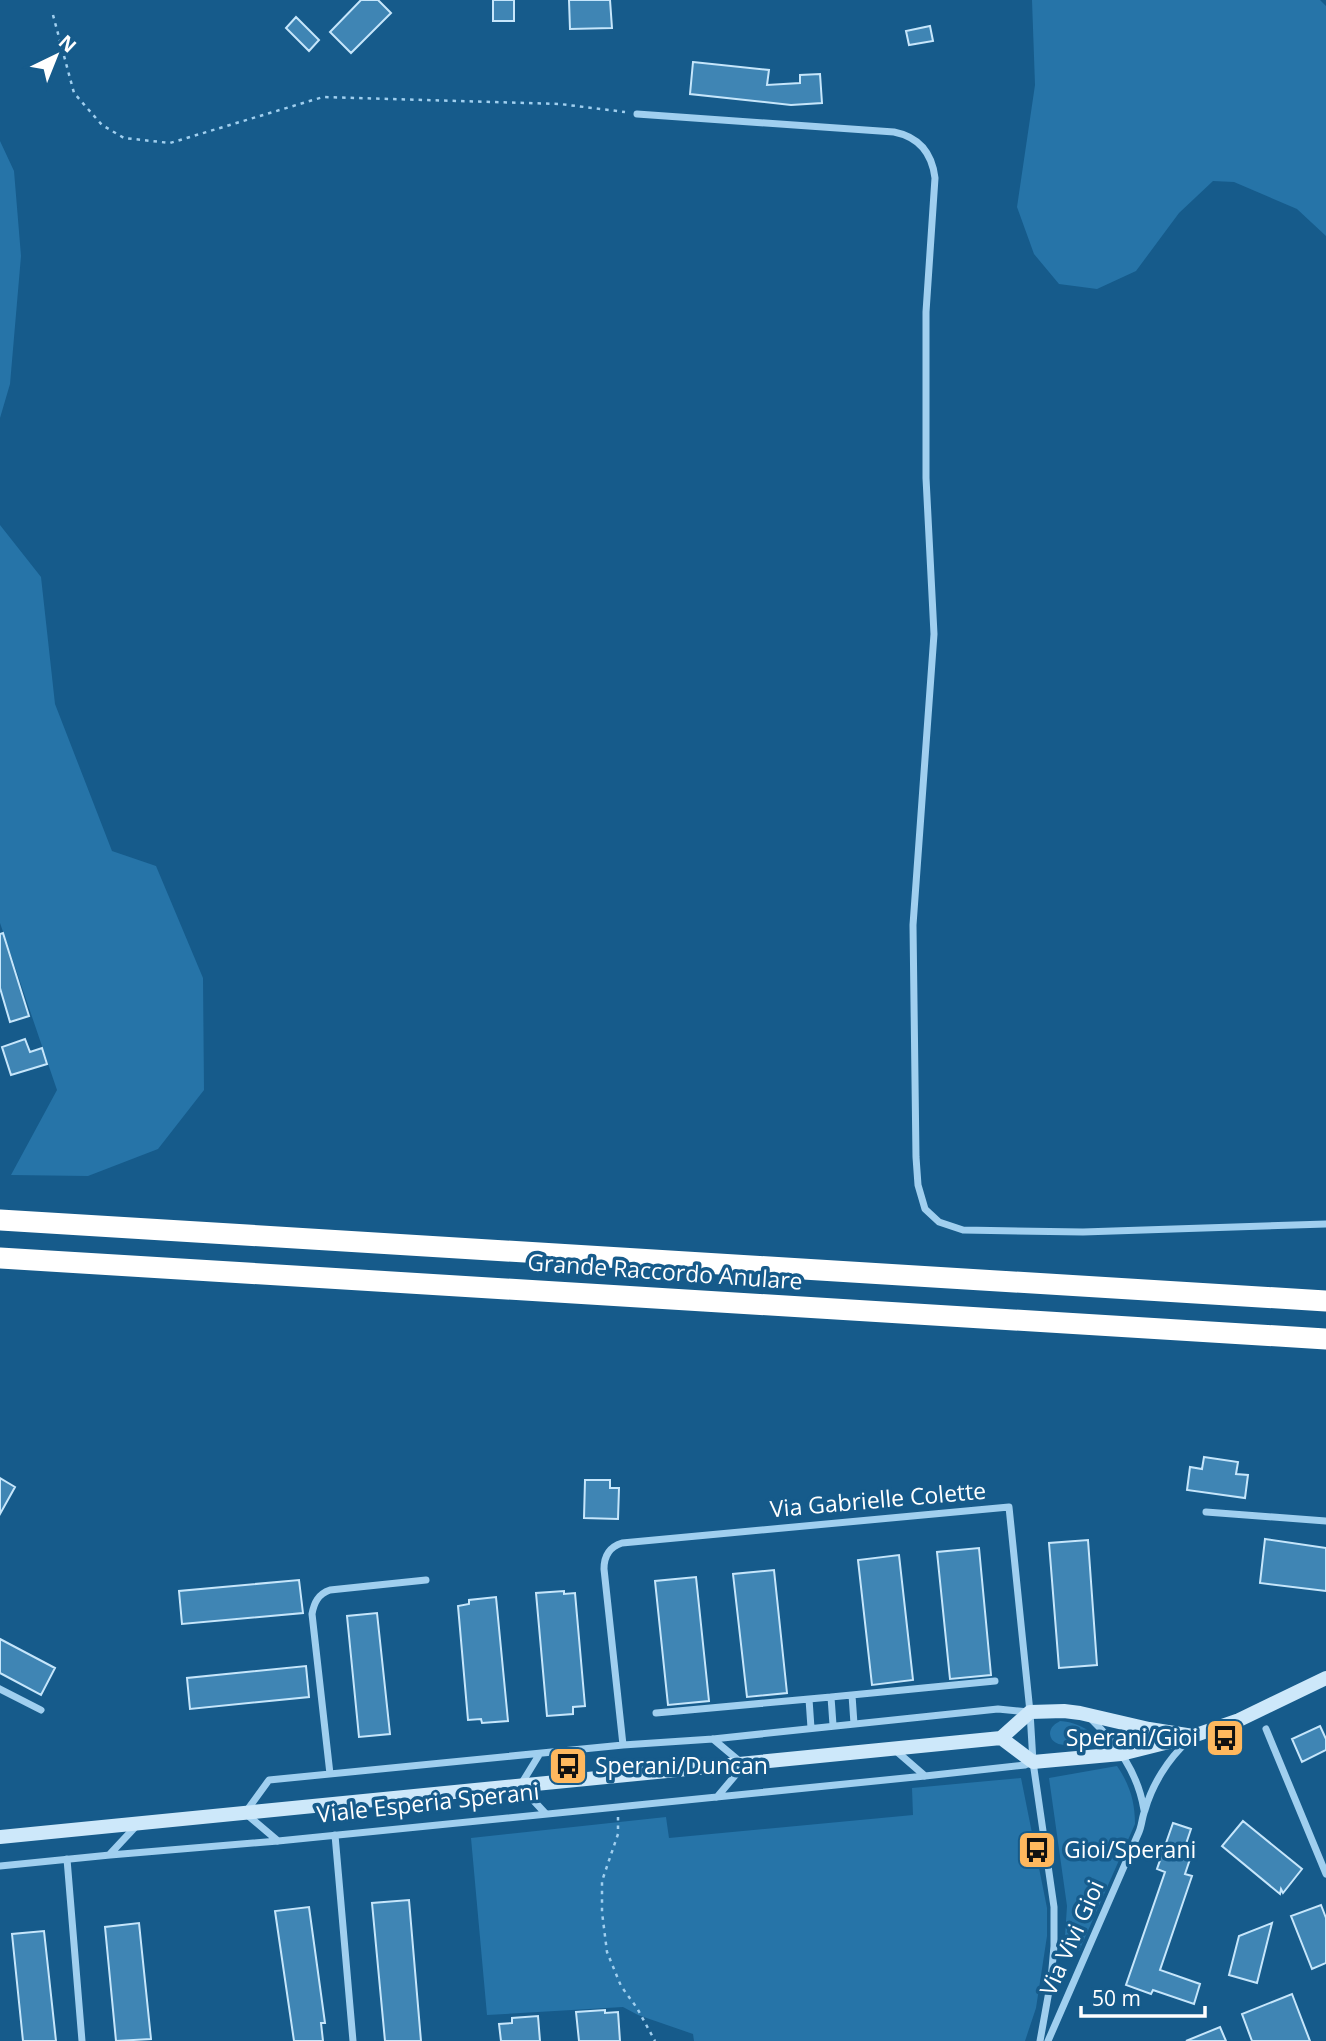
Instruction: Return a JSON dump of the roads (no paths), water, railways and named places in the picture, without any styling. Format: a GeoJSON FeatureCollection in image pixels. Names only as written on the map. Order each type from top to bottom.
{"type":"FeatureCollection","features":[{"type":"Feature","properties":{"kind":"highway","name":"Grande Raccordo Anulare"},"geometry":{"type":"LineString","coordinates":[[0,1220],[1326,1301]]}},
{"type":"Feature","properties":{"kind":"highway","name":"Grande Raccordo Anulare"},"geometry":{"type":"LineString","coordinates":[[0,1258],[1326,1339]]}},
{"type":"Feature","properties":{"kind":"street"},"geometry":{"type":"LineString","coordinates":[[637,114],[894,132],[921,144],[933,163],[935,178],[926,312],[926,478],[934,634],[913,925],[915,1157],[918,1185],[925,1209],[939,1222],[962,1230],[997,1232],[1326,1224]]}},
{"type":"Feature","properties":{"kind":"street","name":"Via Gabrielle Colette"},"geometry":{"type":"LineString","coordinates":[[623,1745],[604,1569],[604,1560],[614,1546],[622,1543],[1009,1507],[1030,1712]]}},
{"type":"Feature","properties":{"kind":"street"},"geometry":{"type":"LineString","coordinates":[[1206,1512],[1326,1521]]}},
{"type":"Feature","properties":{"kind":"street"},"geometry":{"type":"LineString","coordinates":[[330,1774],[312,1614],[315,1602],[322,1593],[330,1590],[426,1580]]}},
{"type":"Feature","properties":{"kind":"street","name":"Viale Esperia Sperani"},"geometry":{"type":"LineString","coordinates":[[0,1866],[278,1842],[1121,1754],[1193,1736],[1239,1720],[1326,1678]]}},
{"type":"Feature","properties":{"kind":"street"},"geometry":{"type":"LineString","coordinates":[[656,1713],[995,1681]]}},
{"type":"Feature","properties":{"kind":"street"},"geometry":{"type":"LineString","coordinates":[[0,1689],[41,1710]]}},
{"type":"Feature","properties":{"kind":"street"},"geometry":{"type":"LineString","coordinates":[[852,1695],[854,1724]]}},
{"type":"Feature","properties":{"kind":"street"},"geometry":{"type":"LineString","coordinates":[[831,1697],[833,1725]]}},
{"type":"Feature","properties":{"kind":"street"},"geometry":{"type":"LineString","coordinates":[[809,1699],[811,1728]]}},
{"type":"Feature","properties":{"kind":"street","name":"Viale Esperia Sperani"},"geometry":{"type":"LineString","coordinates":[[246,1813],[269,1780],[623,1745],[713,1739],[998,1709],[1086,1714],[1193,1736]]}},
{"type":"Feature","properties":{"kind":"street"},"geometry":{"type":"LineString","coordinates":[[1030,1712],[1001,1738],[1033,1762]]}},
{"type":"Feature","properties":{"kind":"street","name":"Via Vivi Gioi"},"geometry":{"type":"LineString","coordinates":[[1030,1712],[1033,1762],[1053,1898],[1055,1934],[1051,1980],[1040,2041]]}},
{"type":"Feature","properties":{"kind":"street"},"geometry":{"type":"LineString","coordinates":[[1086,1714],[1110,1739],[1139,1784],[1144,1811]]}},
{"type":"Feature","properties":{"kind":"street"},"geometry":{"type":"LineString","coordinates":[[1266,1729],[1326,1874]]}},
{"type":"Feature","properties":{"kind":"street","name":"Via Vivi Gioi"},"geometry":{"type":"LineString","coordinates":[[1048,2041],[1139,1832],[1144,1811],[1165,1768],[1180,1747],[1193,1736]]}},
{"type":"Feature","properties":{"kind":"street","name":"Viale Esperia Sperani"},"geometry":{"type":"LineString","coordinates":[[0,1837],[1001,1738]]}},
{"type":"Feature","properties":{"kind":"street"},"geometry":{"type":"LineString","coordinates":[[713,1739],[744,1765],[717,1797]]}},
{"type":"Feature","properties":{"kind":"street"},"geometry":{"type":"LineString","coordinates":[[894,1749],[925,1776]]}},
{"type":"Feature","properties":{"kind":"street"},"geometry":{"type":"LineString","coordinates":[[539,1755],[520,1786],[545,1813]]}},
{"type":"Feature","properties":{"kind":"street"},"geometry":{"type":"LineString","coordinates":[[246,1813],[278,1842]]}},
{"type":"Feature","properties":{"kind":"street"},"geometry":{"type":"LineString","coordinates":[[110,1855],[139,1823]]}},
{"type":"Feature","properties":{"kind":"street"},"geometry":{"type":"LineString","coordinates":[[335,1835],[354,2041]]}},
{"type":"Feature","properties":{"kind":"street"},"geometry":{"type":"LineString","coordinates":[[67,1859],[82,2041]]}},
{"type":"Feature","properties":{"kind":"place","name":"Sperani/Gioi"},"geometry":{"type":"Point","coordinates":[1225,1738]}},
{"type":"Feature","properties":{"kind":"place","name":"Sperani/Duncan"},"geometry":{"type":"Point","coordinates":[568,1766]}},
{"type":"Feature","properties":{"kind":"place","name":"Gioi/Sperani"},"geometry":{"type":"Point","coordinates":[1037,1850]}}]}
